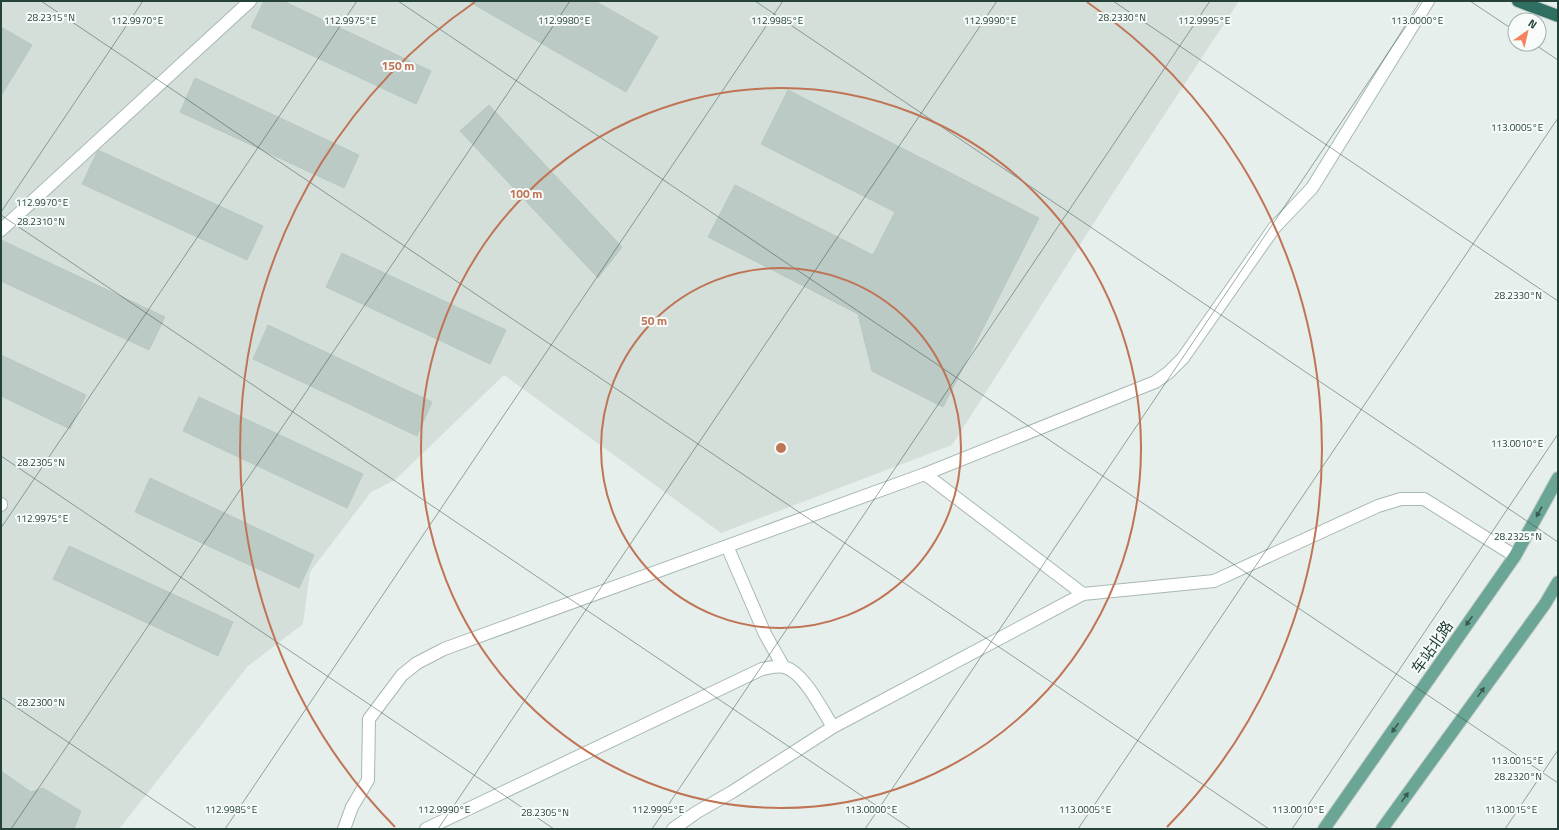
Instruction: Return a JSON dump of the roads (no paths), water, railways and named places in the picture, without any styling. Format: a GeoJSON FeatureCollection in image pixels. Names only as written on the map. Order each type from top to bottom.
{"type":"FeatureCollection","features":[{"type":"Feature","properties":{"kind":"highway"},"geometry":{"type":"LineString","coordinates":[[1518,1],[1558,16]]}},
{"type":"Feature","properties":{"kind":"highway"},"geometry":{"type":"LineString","coordinates":[[1539,9],[1558,24]]}},
{"type":"Feature","properties":{"kind":"main road","name":"车站北路"},"geometry":{"type":"LineString","coordinates":[[1324,829],[1515,556],[1558,478]]}},
{"type":"Feature","properties":{"kind":"main road"},"geometry":{"type":"LineString","coordinates":[[1382,829],[1545,604],[1558,582]]}},
{"type":"Feature","properties":{"kind":"street"},"geometry":{"type":"LineString","coordinates":[[1,230],[250,1]]}},
{"type":"Feature","properties":{"kind":"street"},"geometry":{"type":"LineString","coordinates":[[344,829],[352,807],[368,780],[369,719],[402,675],[417,663],[444,649],[925,474],[1155,382],[1168,374],[1183,358],[1274,228],[1312,188],[1428,1]]}},
{"type":"Feature","properties":{"kind":"street"},"geometry":{"type":"LineString","coordinates":[[925,474],[1084,594]]}},
{"type":"Feature","properties":{"kind":"street"},"geometry":{"type":"LineString","coordinates":[[673,829],[697,812],[833,727],[1084,594],[1214,581],[1378,506],[1401,499],[1424,499],[1515,556]]}},
{"type":"Feature","properties":{"kind":"street"},"geometry":{"type":"LineString","coordinates":[[727,546],[765,634],[783,666],[801,678],[833,727]]}},
{"type":"Feature","properties":{"kind":"street"},"geometry":{"type":"LineString","coordinates":[[426,829],[762,670],[783,666]]}}]}
